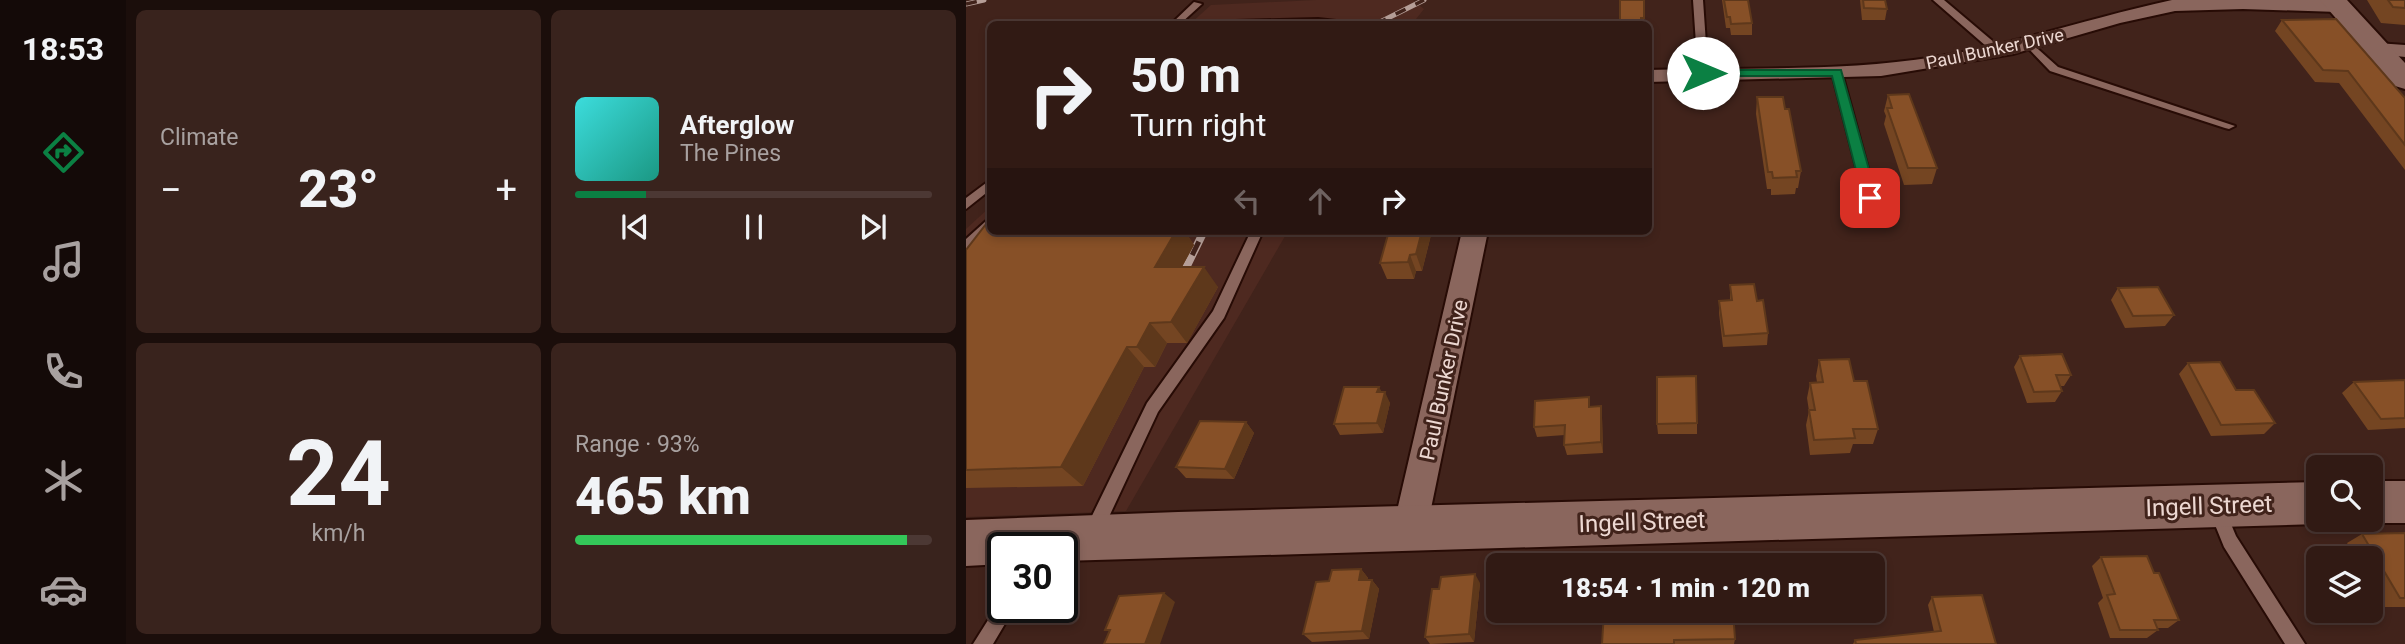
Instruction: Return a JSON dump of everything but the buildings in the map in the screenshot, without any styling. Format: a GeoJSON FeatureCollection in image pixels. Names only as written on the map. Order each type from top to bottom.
{"type":"FeatureCollection","features":[{"type":"Feature","properties":{"kind":"street","name":"Paul Bunker Drive"},"geometry":{"type":"LineString","coordinates":[[1652,76],[1837,73],[1905,67],[2029,44],[2116,18],[2175,5],[2336,3]]}},
{"type":"Feature","properties":{"kind":"street"},"geometry":{"type":"LineString","coordinates":[[2336,3],[2405,80]]}},
{"type":"Feature","properties":{"kind":"street"},"geometry":{"type":"LineString","coordinates":[[2377,49],[2405,51]]}},
{"type":"Feature","properties":{"kind":"street","name":"Paul Bunker Drive"},"geometry":{"type":"LineString","coordinates":[[1410,528],[1474,235]]}},
{"type":"Feature","properties":{"kind":"street"},"geometry":{"type":"LineString","coordinates":[[2383,502],[2405,502]]}},
{"type":"Feature","properties":{"kind":"street","name":"Ingell Street"},"geometry":{"type":"LineString","coordinates":[[1078,540],[1410,528],[2306,503]]}},
{"type":"Feature","properties":{"kind":"street","name":"Ingell Street"},"geometry":{"type":"LineString","coordinates":[[966,543],[987,543]]}},
{"type":"Feature","properties":{"kind":"lane"},"geometry":{"type":"LineString","coordinates":[[1698,0],[1703,73]]}},
{"type":"Feature","properties":{"kind":"lane"},"geometry":{"type":"LineString","coordinates":[[1938,0],[1998,51]]}},
{"type":"Feature","properties":{"kind":"lane"},"geometry":{"type":"LineString","coordinates":[[1178,21],[1197,4]]}},
{"type":"Feature","properties":{"kind":"lane"},"geometry":{"type":"LineString","coordinates":[[2029,44],[2054,69],[2229,126]]}},
{"type":"Feature","properties":{"kind":"lane"},"geometry":{"type":"LineString","coordinates":[[1837,73],[1870,198]]}},
{"type":"Feature","properties":{"kind":"lane"},"geometry":{"type":"LineString","coordinates":[[966,205],[987,187]]}},
{"type":"Feature","properties":{"kind":"lane"},"geometry":{"type":"LineString","coordinates":[[966,246],[987,227]]}},
{"type":"Feature","properties":{"kind":"lane"},"geometry":{"type":"LineString","coordinates":[[1068,532],[1219,314],[1255,235]]}},
{"type":"Feature","properties":{"kind":"lane"},"geometry":{"type":"LineString","coordinates":[[2215,506],[2230,541],[2296,644]]}},
{"type":"Feature","properties":{"kind":"lane"},"geometry":{"type":"LineString","coordinates":[[982,644],[996,623]]}},
{"type":"Feature","properties":{"kind":"shaded area"},"geometry":{"type":"Polygon","coordinates":[[[1316,0],[1413,0],[1424,9],[1414,21],[1193,21],[1211,5],[1316,0]]]}},
{"type":"Feature","properties":{"kind":"shaded area"},"geometry":{"type":"Polygon","coordinates":[[[987,210],[987,235],[1286,235],[1126,511],[966,517],[966,229],[987,210]]]}},
{"type":"Feature","properties":{"kind":"railway"},"geometry":{"type":"LineString","coordinates":[[966,4],[984,0]]}},
{"type":"Feature","properties":{"kind":"railway"},"geometry":{"type":"LineString","coordinates":[[1382,21],[1424,0]]}},
{"type":"Feature","properties":{"kind":"railway"},"geometry":{"type":"LineString","coordinates":[[1179,282],[1202,235]]}},
{"type":"Feature","properties":{"kind":"route"},"geometry":{"type":"LineString","coordinates":[[1703,73],[1837,73],[1870,198]]}}]}
